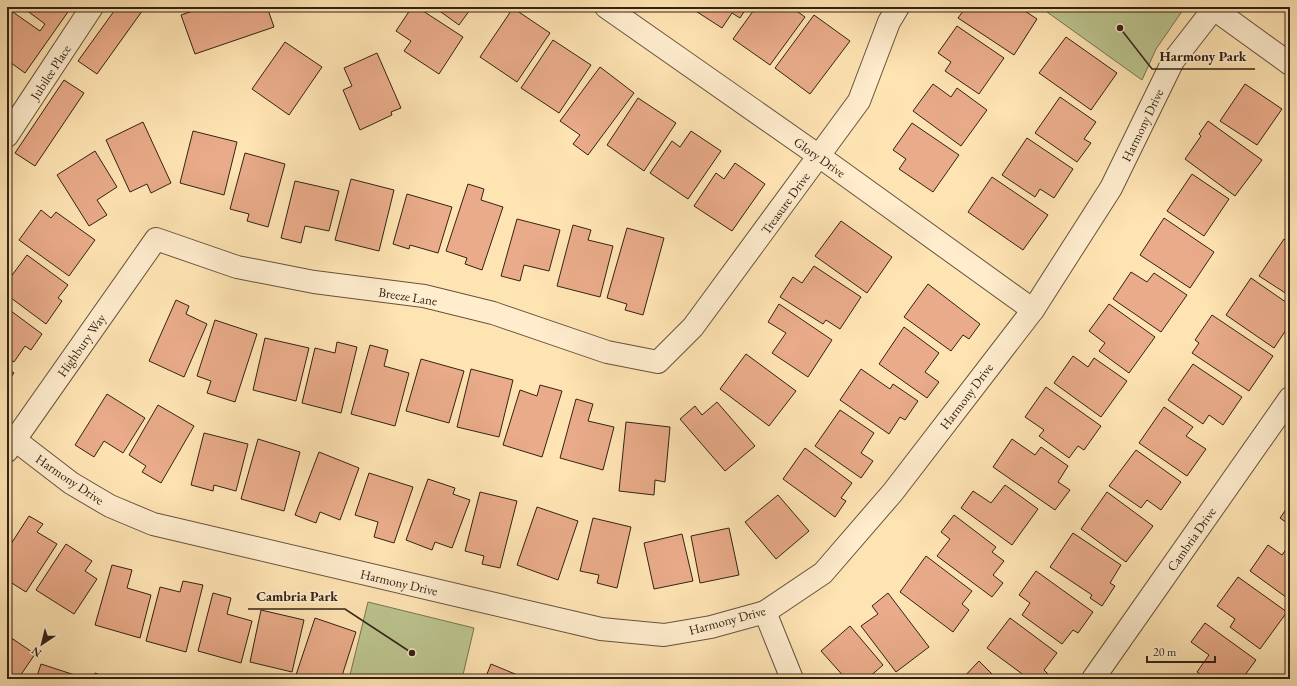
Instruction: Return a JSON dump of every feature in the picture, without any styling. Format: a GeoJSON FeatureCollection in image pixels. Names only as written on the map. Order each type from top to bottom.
{"type":"FeatureCollection","features":[{"type":"Feature","properties":{"kind":"street","name":"Glory Drive"},"geometry":{"type":"LineString","coordinates":[[606,7],[819,156],[1033,310]]}},
{"type":"Feature","properties":{"kind":"street","name":"Treasure Drive"},"geometry":{"type":"LineString","coordinates":[[658,362],[693,327],[859,101],[889,22],[898,7]]}},
{"type":"Feature","properties":{"kind":"street","name":"Jubilee Place"},"geometry":{"type":"LineString","coordinates":[[7,136],[90,8]]}},
{"type":"Feature","properties":{"kind":"street"},"geometry":{"type":"LineString","coordinates":[[1215,8],[1290,64]]}},
{"type":"Feature","properties":{"kind":"street","name":"Harmony Drive"},"geometry":{"type":"LineString","coordinates":[[11,445],[110,506],[153,524],[601,630],[664,635],[711,627],[764,612],[823,572],[893,492],[1033,310],[1111,188],[1173,61],[1215,8]]}},
{"type":"Feature","properties":{"kind":"street","name":"Breeze Lane"},"geometry":{"type":"LineString","coordinates":[[156,239],[237,267],[314,282],[424,296],[493,313],[607,352],[658,362]]}},
{"type":"Feature","properties":{"kind":"street","name":"Highbury Way"},"geometry":{"type":"LineString","coordinates":[[11,445],[156,239]]}},
{"type":"Feature","properties":{"kind":"street","name":"Cambria Drive"},"geometry":{"type":"LineString","coordinates":[[1093,679],[1290,398]]}},
{"type":"Feature","properties":{"kind":"street"},"geometry":{"type":"LineString","coordinates":[[764,612],[792,679]]}},
{"type":"Feature","properties":{"kind":"green space"},"geometry":{"type":"Polygon","coordinates":[[[1040,7],[1185,7],[1156,49],[1142,80],[1040,7]]]}},
{"type":"Feature","properties":{"kind":"green space"},"geometry":{"type":"Polygon","coordinates":[[[368,602],[474,628],[462,679],[349,679],[368,602]]]}},
{"type":"Feature","properties":{"kind":"building"},"geometry":{"type":"Polygon","coordinates":[[[22,7],[67,7],[70,9],[25,73],[7,60],[7,8],[40,31],[45,24],[22,7]]]}},
{"type":"Feature","properties":{"kind":"building"},"geometry":{"type":"Polygon","coordinates":[[[117,7],[145,7],[97,74],[78,61],[117,7]]]}},
{"type":"Feature","properties":{"kind":"building"},"geometry":{"type":"Polygon","coordinates":[[[205,7],[267,7],[274,27],[195,54],[181,15],[205,7]]]}},
{"type":"Feature","properties":{"kind":"building"},"geometry":{"type":"Polygon","coordinates":[[[412,7],[417,7],[463,37],[439,74],[404,51],[411,41],[396,31],[412,7]]]}},
{"type":"Feature","properties":{"kind":"building"},"geometry":{"type":"Polygon","coordinates":[[[434,7],[472,7],[459,25],[434,7]]]}},
{"type":"Feature","properties":{"kind":"building"},"geometry":{"type":"Polygon","coordinates":[[[747,7],[740,18],[732,13],[722,28],[691,8],[747,7]]]}},
{"type":"Feature","properties":{"kind":"building"},"geometry":{"type":"Polygon","coordinates":[[[756,7],[791,7],[805,17],[770,65],[733,39],[756,7]]]}},
{"type":"Feature","properties":{"kind":"building"},"geometry":{"type":"Polygon","coordinates":[[[966,7],[1019,7],[1037,19],[1014,55],[958,18],[966,7]]]}},
{"type":"Feature","properties":{"kind":"building"},"geometry":{"type":"Polygon","coordinates":[[[513,8],[550,33],[517,82],[480,57],[513,8]]]}},
{"type":"Feature","properties":{"kind":"building"},"geometry":{"type":"Polygon","coordinates":[[[814,15],[850,41],[810,94],[775,68],[814,15]]]}},
{"type":"Feature","properties":{"kind":"building"},"geometry":{"type":"Polygon","coordinates":[[[957,26],[1004,58],[979,94],[945,71],[951,62],[938,53],[957,26]]]}},
{"type":"Feature","properties":{"kind":"building"},"geometry":{"type":"Polygon","coordinates":[[[1066,37],[1117,73],[1091,110],[1039,73],[1066,37]]]}},
{"type":"Feature","properties":{"kind":"building"},"geometry":{"type":"Polygon","coordinates":[[[553,40],[591,65],[559,113],[521,88],[553,40]]]}},
{"type":"Feature","properties":{"kind":"building"},"geometry":{"type":"Polygon","coordinates":[[[285,42],[322,67],[289,115],[252,89],[285,42]]]}},
{"type":"Feature","properties":{"kind":"building"},"geometry":{"type":"Polygon","coordinates":[[[377,53],[401,108],[391,112],[392,115],[360,130],[343,90],[352,86],[344,68],[377,53]]]}},
{"type":"Feature","properties":{"kind":"building"},"geometry":{"type":"Polygon","coordinates":[[[600,67],[634,93],[588,155],[573,144],[580,135],[560,121],[600,67]]]}},
{"type":"Feature","properties":{"kind":"building"},"geometry":{"type":"Polygon","coordinates":[[[64,80],[84,93],[35,166],[15,153],[64,80]]]}},
{"type":"Feature","properties":{"kind":"building"},"geometry":{"type":"Polygon","coordinates":[[[933,84],[951,97],[957,88],[987,110],[961,146],[913,111],[933,84]]]}},
{"type":"Feature","properties":{"kind":"building"},"geometry":{"type":"Polygon","coordinates":[[[1245,84],[1282,109],[1257,145],[1220,121],[1245,84]]]}},
{"type":"Feature","properties":{"kind":"building"},"geometry":{"type":"Polygon","coordinates":[[[1060,97],[1096,122],[1084,139],[1091,143],[1077,162],[1035,133],[1060,97]]]}},
{"type":"Feature","properties":{"kind":"building"},"geometry":{"type":"Polygon","coordinates":[[[638,98],[676,123],[644,171],[607,145],[638,98]]]}},
{"type":"Feature","properties":{"kind":"building"},"geometry":{"type":"Polygon","coordinates":[[[1208,121],[1262,160],[1235,196],[1185,159],[1201,136],[1199,134],[1208,121]]]}},
{"type":"Feature","properties":{"kind":"building"},"geometry":{"type":"Polygon","coordinates":[[[143,122],[171,183],[151,193],[147,184],[130,192],[106,140],[143,122]]]}},
{"type":"Feature","properties":{"kind":"building"},"geometry":{"type":"Polygon","coordinates":[[[912,123],[959,155],[933,192],[899,169],[906,159],[893,150],[912,123]]]}},
{"type":"Feature","properties":{"kind":"building"},"geometry":{"type":"Polygon","coordinates":[[[193,131],[237,142],[224,195],[180,183],[193,131]]]}},
{"type":"Feature","properties":{"kind":"building"},"geometry":{"type":"Polygon","coordinates":[[[691,131],[721,151],[688,199],[650,173],[672,141],[680,147],[691,131]]]}},
{"type":"Feature","properties":{"kind":"building"},"geometry":{"type":"Polygon","coordinates":[[[1027,138],[1073,169],[1054,198],[1040,189],[1035,197],[1002,175],[1027,138]]]}},
{"type":"Feature","properties":{"kind":"building"},"geometry":{"type":"Polygon","coordinates":[[[95,151],[117,187],[97,200],[107,215],[89,226],[57,175],[95,151]]]}},
{"type":"Feature","properties":{"kind":"building"},"geometry":{"type":"Polygon","coordinates":[[[245,153],[285,164],[268,227],[247,221],[249,214],[230,209],[245,153]]]}},
{"type":"Feature","properties":{"kind":"building"},"geometry":{"type":"Polygon","coordinates":[[[735,163],[765,184],[732,231],[694,206],[716,173],[724,179],[735,163]]]}},
{"type":"Feature","properties":{"kind":"building"},"geometry":{"type":"Polygon","coordinates":[[[1192,174],[1229,199],[1204,236],[1167,211],[1192,174]]]}},
{"type":"Feature","properties":{"kind":"building"},"geometry":{"type":"Polygon","coordinates":[[[992,177],[1048,215],[1023,250],[968,212],[992,177]]]}},
{"type":"Feature","properties":{"kind":"building"},"geometry":{"type":"Polygon","coordinates":[[[351,179],[394,190],[379,251],[335,240],[351,179]]]}},
{"type":"Feature","properties":{"kind":"building"},"geometry":{"type":"Polygon","coordinates":[[[295,181],[339,191],[329,231],[305,226],[301,243],[281,238],[295,181]]]}},
{"type":"Feature","properties":{"kind":"building"},"geometry":{"type":"Polygon","coordinates":[[[468,184],[484,189],[481,200],[503,207],[482,270],[465,264],[467,258],[446,251],[468,184]]]}},
{"type":"Feature","properties":{"kind":"building"},"geometry":{"type":"Polygon","coordinates":[[[407,194],[452,207],[438,253],[410,245],[409,249],[393,244],[407,194]]]}},
{"type":"Feature","properties":{"kind":"building"},"geometry":{"type":"Polygon","coordinates":[[[41,210],[51,218],[56,212],[95,240],[69,276],[19,240],[41,210]]]}},
{"type":"Feature","properties":{"kind":"building"},"geometry":{"type":"Polygon","coordinates":[[[1164,218],[1214,252],[1190,288],[1140,255],[1164,218]]]}},
{"type":"Feature","properties":{"kind":"building"},"geometry":{"type":"Polygon","coordinates":[[[517,219],[560,230],[549,271],[524,265],[520,281],[501,276],[517,219]]]}},
{"type":"Feature","properties":{"kind":"building"},"geometry":{"type":"Polygon","coordinates":[[[841,221],[892,257],[867,293],[815,256],[841,221]]]}},
{"type":"Feature","properties":{"kind":"building"},"geometry":{"type":"Polygon","coordinates":[[[573,225],[591,230],[588,240],[613,246],[600,297],[557,286],[573,225]]]}},
{"type":"Feature","properties":{"kind":"building"},"geometry":{"type":"Polygon","coordinates":[[[627,228],[664,238],[643,315],[625,310],[627,304],[607,298],[627,228]]]}},
{"type":"Feature","properties":{"kind":"building"},"geometry":{"type":"Polygon","coordinates":[[[1284,239],[1290,243],[1290,296],[1259,276],[1284,239]]]}},
{"type":"Feature","properties":{"kind":"building"},"geometry":{"type":"Polygon","coordinates":[[[27,255],[68,285],[58,298],[62,301],[46,324],[7,295],[7,282],[27,255]]]}},
{"type":"Feature","properties":{"kind":"building"},"geometry":{"type":"Polygon","coordinates":[[[814,266],[861,297],[840,329],[826,320],[823,324],[780,297],[793,277],[802,283],[814,266]]]}},
{"type":"Feature","properties":{"kind":"building"},"geometry":{"type":"Polygon","coordinates":[[[1131,272],[1147,282],[1154,273],[1187,295],[1161,332],[1113,299],[1131,272]]]}},
{"type":"Feature","properties":{"kind":"building"},"geometry":{"type":"Polygon","coordinates":[[[1251,278],[1290,305],[1290,324],[1274,348],[1226,315],[1251,278]]]}},
{"type":"Feature","properties":{"kind":"building"},"geometry":{"type":"Polygon","coordinates":[[[928,284],[980,324],[969,339],[963,335],[951,351],[904,317],[928,284]]]}},
{"type":"Feature","properties":{"kind":"building"},"geometry":{"type":"Polygon","coordinates":[[[176,300],[189,306],[186,314],[207,324],[184,377],[149,361],[176,300]]]}},
{"type":"Feature","properties":{"kind":"building"},"geometry":{"type":"Polygon","coordinates":[[[779,304],[832,340],[808,377],[772,353],[786,333],[768,322],[779,304]]]}},
{"type":"Feature","properties":{"kind":"building"},"geometry":{"type":"Polygon","coordinates":[[[1109,304],[1155,337],[1129,373],[1099,351],[1105,343],[1089,331],[1109,304]]]}},
{"type":"Feature","properties":{"kind":"building"},"geometry":{"type":"Polygon","coordinates":[[[7,308],[42,334],[31,350],[25,346],[14,362],[7,358],[7,308]]]}},
{"type":"Feature","properties":{"kind":"building"},"geometry":{"type":"Polygon","coordinates":[[[1212,315],[1273,356],[1249,391],[1192,353],[1199,343],[1195,340],[1212,315]]]}},
{"type":"Feature","properties":{"kind":"building"},"geometry":{"type":"Polygon","coordinates":[[[215,320],[257,334],[235,402],[207,393],[211,381],[197,376],[215,320]]]}},
{"type":"Feature","properties":{"kind":"building"},"geometry":{"type":"Polygon","coordinates":[[[904,327],[939,353],[925,372],[939,382],[927,398],[879,364],[904,327]]]}},
{"type":"Feature","properties":{"kind":"building"},"geometry":{"type":"Polygon","coordinates":[[[265,338],[309,348],[296,401],[253,390],[265,338]]]}},
{"type":"Feature","properties":{"kind":"building"},"geometry":{"type":"Polygon","coordinates":[[[337,342],[357,347],[341,413],[302,403],[315,348],[335,353],[337,342]]]}},
{"type":"Feature","properties":{"kind":"building"},"geometry":{"type":"Polygon","coordinates":[[[370,345],[388,350],[384,366],[409,373],[395,426],[351,414],[370,345]]]}},
{"type":"Feature","properties":{"kind":"building"},"geometry":{"type":"Polygon","coordinates":[[[746,354],[796,391],[769,426],[720,389],[746,354]]]}},
{"type":"Feature","properties":{"kind":"building"},"geometry":{"type":"Polygon","coordinates":[[[1073,356],[1088,367],[1094,358],[1127,381],[1101,417],[1054,383],[1073,356]]]}},
{"type":"Feature","properties":{"kind":"building"},"geometry":{"type":"Polygon","coordinates":[[[421,359],[464,371],[449,423],[406,411],[421,359]]]}},
{"type":"Feature","properties":{"kind":"building"},"geometry":{"type":"Polygon","coordinates":[[[1193,364],[1242,397],[1223,425],[1209,415],[1203,424],[1168,400],[1193,364]]]}},
{"type":"Feature","properties":{"kind":"building"},"geometry":{"type":"Polygon","coordinates":[[[7,368],[14,373],[7,382],[7,368]]]}},
{"type":"Feature","properties":{"kind":"building"},"geometry":{"type":"Polygon","coordinates":[[[471,369],[513,380],[499,437],[457,427],[471,369]]]}},
{"type":"Feature","properties":{"kind":"building"},"geometry":{"type":"Polygon","coordinates":[[[861,369],[890,389],[893,384],[918,401],[905,420],[900,417],[889,434],[840,400],[861,369]]]}},
{"type":"Feature","properties":{"kind":"building"},"geometry":{"type":"Polygon","coordinates":[[[540,385],[562,391],[542,457],[503,445],[520,390],[537,396],[540,385]]]}},
{"type":"Feature","properties":{"kind":"building"},"geometry":{"type":"Polygon","coordinates":[[[1046,387],[1101,426],[1084,450],[1078,446],[1069,458],[1039,436],[1044,430],[1025,417],[1046,387]]]}},
{"type":"Feature","properties":{"kind":"building"},"geometry":{"type":"Polygon","coordinates":[[[107,394],[145,418],[123,453],[104,441],[94,457],[75,445],[107,394]]]}},
{"type":"Feature","properties":{"kind":"building"},"geometry":{"type":"Polygon","coordinates":[[[576,399],[593,404],[588,421],[614,427],[603,470],[560,458],[576,399]]]}},
{"type":"Feature","properties":{"kind":"building"},"geometry":{"type":"Polygon","coordinates":[[[717,402],[755,446],[725,471],[680,419],[695,406],[702,415],[717,402]]]}},
{"type":"Feature","properties":{"kind":"building"},"geometry":{"type":"Polygon","coordinates":[[[158,405],[194,426],[161,483],[142,472],[146,466],[129,455],[158,405]]]}},
{"type":"Feature","properties":{"kind":"building"},"geometry":{"type":"Polygon","coordinates":[[[1164,407],[1193,427],[1186,436],[1206,449],[1187,476],[1139,443],[1164,407]]]}},
{"type":"Feature","properties":{"kind":"building"},"geometry":{"type":"Polygon","coordinates":[[[840,410],[874,433],[861,453],[873,461],[861,478],[815,446],[840,410]]]}},
{"type":"Feature","properties":{"kind":"building"},"geometry":{"type":"Polygon","coordinates":[[[626,422],[670,427],[665,482],[655,480],[654,495],[619,491],[626,422]]]}},
{"type":"Feature","properties":{"kind":"building"},"geometry":{"type":"Polygon","coordinates":[[[204,433],[248,444],[236,491],[214,485],[213,491],[191,485],[204,433]]]}},
{"type":"Feature","properties":{"kind":"building"},"geometry":{"type":"Polygon","coordinates":[[[258,439],[300,452],[284,511],[241,499],[258,439]]]}},
{"type":"Feature","properties":{"kind":"building"},"geometry":{"type":"Polygon","coordinates":[[[1012,439],[1035,455],[1041,447],[1068,466],[1058,482],[1070,490],[1055,510],[993,467],[1012,439]]]}},
{"type":"Feature","properties":{"kind":"building"},"geometry":{"type":"Polygon","coordinates":[[[805,448],[852,483],[841,498],[846,501],[835,517],[783,479],[805,448]]]}},
{"type":"Feature","properties":{"kind":"building"},"geometry":{"type":"Polygon","coordinates":[[[1136,450],[1181,482],[1161,510],[1147,500],[1141,508],[1109,486],[1136,450]]]}},
{"type":"Feature","properties":{"kind":"building"},"geometry":{"type":"Polygon","coordinates":[[[319,452],[359,468],[340,520],[320,512],[316,523],[295,515],[319,452]]]}},
{"type":"Feature","properties":{"kind":"building"},"geometry":{"type":"Polygon","coordinates":[[[369,473],[413,487],[394,543],[374,537],[378,522],[355,515],[369,473]]]}},
{"type":"Feature","properties":{"kind":"building"},"geometry":{"type":"Polygon","coordinates":[[[428,479],[455,488],[453,494],[470,500],[452,548],[435,542],[432,550],[406,540],[428,479]]]}},
{"type":"Feature","properties":{"kind":"building"},"geometry":{"type":"Polygon","coordinates":[[[1005,485],[1038,509],[1012,545],[961,508],[973,491],[991,503],[1005,485]]]}},
{"type":"Feature","properties":{"kind":"building"},"geometry":{"type":"Polygon","coordinates":[[[480,492],[517,501],[500,568],[482,564],[484,556],[465,551],[480,492]]]}},
{"type":"Feature","properties":{"kind":"building"},"geometry":{"type":"Polygon","coordinates":[[[1107,492],[1153,526],[1126,562],[1081,529],[1107,492]]]}},
{"type":"Feature","properties":{"kind":"building"},"geometry":{"type":"Polygon","coordinates":[[[778,495],[809,531],[776,559],[745,522],[778,495]]]}},
{"type":"Feature","properties":{"kind":"building"},"geometry":{"type":"Polygon","coordinates":[[[1290,504],[1290,525],[1280,518],[1290,504]]]}},
{"type":"Feature","properties":{"kind":"building"},"geometry":{"type":"Polygon","coordinates":[[[537,507],[578,521],[558,580],[517,565],[537,507]]]}},
{"type":"Feature","properties":{"kind":"building"},"geometry":{"type":"Polygon","coordinates":[[[954,515],[996,547],[992,552],[1004,561],[993,575],[1003,583],[992,597],[937,556],[950,539],[941,532],[954,515]]]}},
{"type":"Feature","properties":{"kind":"building"},"geometry":{"type":"Polygon","coordinates":[[[29,516],[43,524],[37,532],[57,544],[26,592],[7,580],[7,550],[29,516]]]}},
{"type":"Feature","properties":{"kind":"building"},"geometry":{"type":"Polygon","coordinates":[[[593,518],[631,527],[617,588],[597,583],[599,575],[580,571],[593,518]]]}},
{"type":"Feature","properties":{"kind":"building"},"geometry":{"type":"Polygon","coordinates":[[[729,528],[739,575],[700,583],[691,536],[729,528]]]}},
{"type":"Feature","properties":{"kind":"building"},"geometry":{"type":"Polygon","coordinates":[[[1073,533],[1121,565],[1110,583],[1115,586],[1102,606],[1090,598],[1092,595],[1050,567],[1073,533]]]}},
{"type":"Feature","properties":{"kind":"building"},"geometry":{"type":"Polygon","coordinates":[[[682,534],[693,581],[654,589],[644,543],[682,534]]]}},
{"type":"Feature","properties":{"kind":"building"},"geometry":{"type":"Polygon","coordinates":[[[66,544],[92,561],[85,571],[97,579],[74,614],[36,590],[66,544]]]}},
{"type":"Feature","properties":{"kind":"building"},"geometry":{"type":"Polygon","coordinates":[[[1290,544],[1290,600],[1250,571],[1268,545],[1282,555],[1290,544]]]}},
{"type":"Feature","properties":{"kind":"building"},"geometry":{"type":"Polygon","coordinates":[[[926,556],[972,591],[962,604],[969,610],[953,632],[900,592],[926,556]]]}},
{"type":"Feature","properties":{"kind":"building"},"geometry":{"type":"Polygon","coordinates":[[[112,565],[132,570],[127,588],[151,595],[140,638],[95,625],[112,565]]]}},
{"type":"Feature","properties":{"kind":"building"},"geometry":{"type":"Polygon","coordinates":[[[1036,571],[1093,612],[1078,633],[1073,630],[1062,644],[1022,615],[1030,603],[1019,595],[1036,571]]]}},
{"type":"Feature","properties":{"kind":"building"},"geometry":{"type":"Polygon","coordinates":[[[1238,577],[1287,612],[1260,649],[1230,627],[1235,619],[1217,606],[1238,577]]]}},
{"type":"Feature","properties":{"kind":"building"},"geometry":{"type":"Polygon","coordinates":[[[183,581],[203,585],[186,652],[146,641],[160,587],[180,592],[183,581]]]}},
{"type":"Feature","properties":{"kind":"building"},"geometry":{"type":"Polygon","coordinates":[[[213,593],[231,598],[227,614],[252,621],[241,663],[198,651],[213,593]]]}},
{"type":"Feature","properties":{"kind":"building"},"geometry":{"type":"Polygon","coordinates":[[[888,593],[929,647],[896,672],[861,626],[878,614],[872,606],[888,593]]]}},
{"type":"Feature","properties":{"kind":"building"},"geometry":{"type":"Polygon","coordinates":[[[261,610],[304,620],[292,672],[250,662],[261,610]]]}},
{"type":"Feature","properties":{"kind":"building"},"geometry":{"type":"Polygon","coordinates":[[[315,618],[356,632],[341,679],[308,679],[296,675],[315,618]]]}},
{"type":"Feature","properties":{"kind":"building"},"geometry":{"type":"Polygon","coordinates":[[[1010,618],[1057,653],[1044,670],[1048,674],[1044,679],[1029,679],[987,648],[1010,618]]]}},
{"type":"Feature","properties":{"kind":"building"},"geometry":{"type":"Polygon","coordinates":[[[1205,623],[1256,660],[1242,679],[1206,679],[1197,672],[1209,655],[1191,642],[1205,623]]]}},
{"type":"Feature","properties":{"kind":"building"},"geometry":{"type":"Polygon","coordinates":[[[850,626],[883,665],[867,679],[846,679],[821,651],[850,626]]]}},
{"type":"Feature","properties":{"kind":"building"},"geometry":{"type":"Polygon","coordinates":[[[7,635],[35,654],[18,679],[7,679],[7,635]]]}},
{"type":"Feature","properties":{"kind":"building"},"geometry":{"type":"Polygon","coordinates":[[[979,661],[997,679],[962,679],[979,661]]]}},
{"type":"Feature","properties":{"kind":"building"},"geometry":{"type":"Polygon","coordinates":[[[41,664],[84,678],[36,679],[41,664]]]}},
{"type":"Feature","properties":{"kind":"building"},"geometry":{"type":"Polygon","coordinates":[[[491,664],[527,679],[485,679],[491,664]]]}},
{"type":"Feature","properties":{"kind":"building"},"geometry":{"type":"Polygon","coordinates":[[[95,673],[110,679],[93,679],[95,673]]]}},
{"type":"Feature","properties":{"kind":"building"},"geometry":{"type":"Polygon","coordinates":[[[1165,674],[1172,679],[1162,679],[1165,674]]]}},
{"type":"Feature","properties":{"kind":"place","name":"Harmony Park"},"geometry":{"type":"Point","coordinates":[1120,28]}},
{"type":"Feature","properties":{"kind":"place","name":"Cambria Park"},"geometry":{"type":"Point","coordinates":[412,653]}}]}
